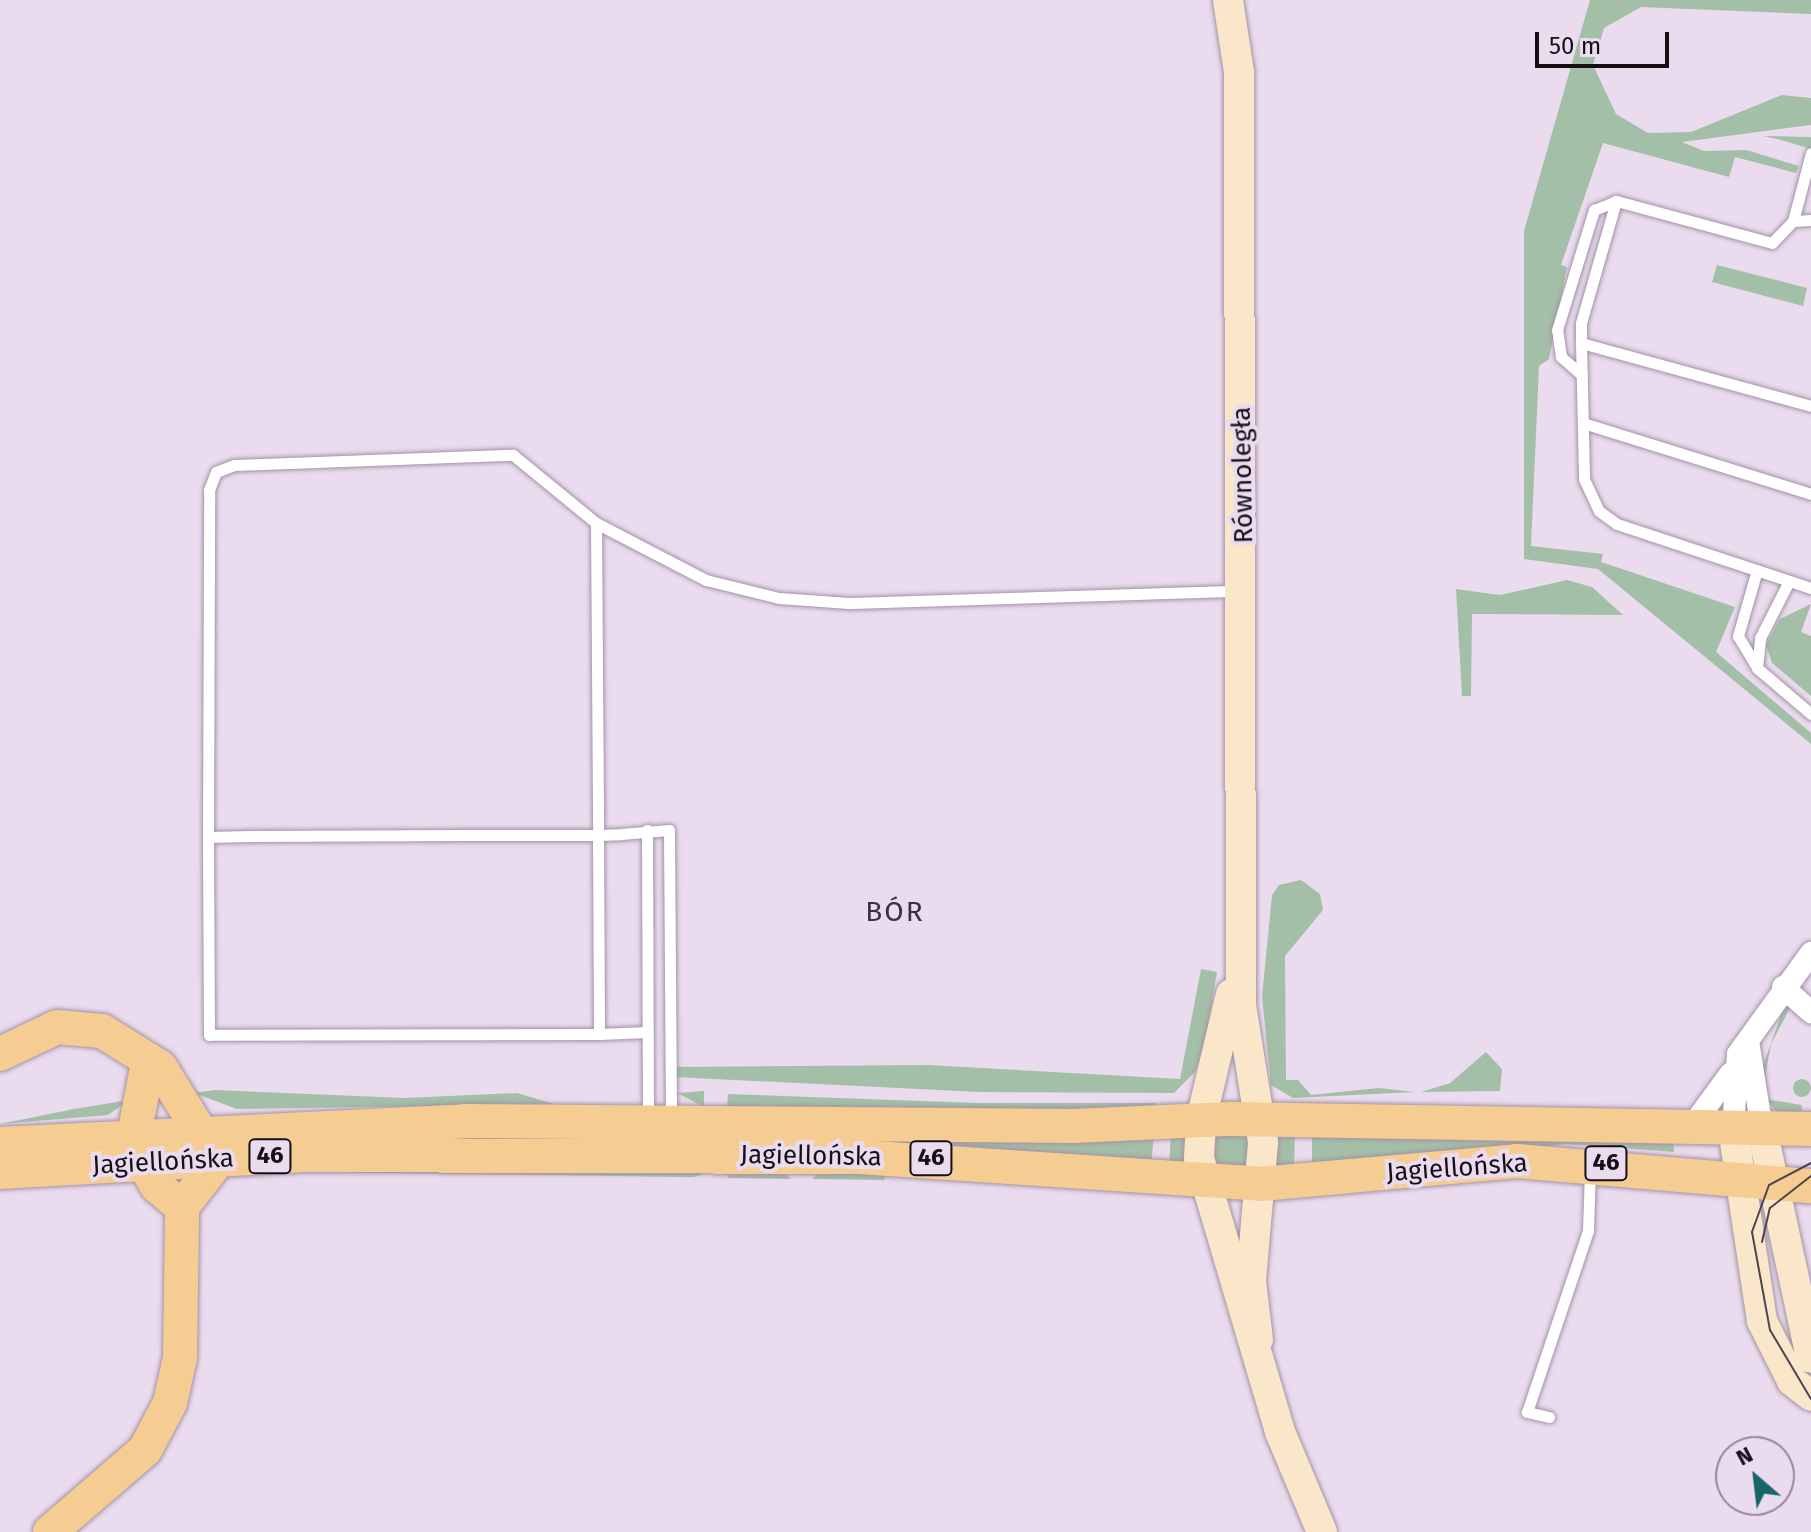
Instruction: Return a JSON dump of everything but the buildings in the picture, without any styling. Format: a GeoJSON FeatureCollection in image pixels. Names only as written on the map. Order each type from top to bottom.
{"type":"FeatureCollection","features":[{"type":"Feature","properties":{"kind":"main road"},"geometry":{"type":"LineString","coordinates":[[0,1054],[45,1031],[90,1027],[148,1063],[178,1089],[199,1130]]}},
{"type":"Feature","properties":{"kind":"main road"},"geometry":{"type":"LineString","coordinates":[[148,1063],[139,1148],[157,1186],[182,1207]]}},
{"type":"Feature","properties":{"kind":"main road","name":"Jagiellońska"},"geometry":{"type":"LineString","coordinates":[[0,1144],[139,1148],[220,1158],[658,1137],[1201,1120],[1811,1129]]}},
{"type":"Feature","properties":{"kind":"main road","name":"Jagiellońska"},"geometry":{"type":"LineString","coordinates":[[0,1172],[139,1148],[199,1130],[658,1137],[1261,1184],[1517,1161],[1590,1162],[1811,1186]]}},
{"type":"Feature","properties":{"kind":"main road"},"geometry":{"type":"LineString","coordinates":[[50,1532],[145,1450],[170,1403],[180,1358],[182,1207],[220,1158]]}},
{"type":"Feature","properties":{"kind":"street","name":"Równoległa"},"geometry":{"type":"LineString","coordinates":[[1228,0],[1239,72],[1244,591],[1241,950],[1244,1040],[1258,1120],[1261,1184],[1251,1281],[1258,1340]]}},
{"type":"Feature","properties":{"kind":"street","name":"Równoległa"},"geometry":{"type":"LineString","coordinates":[[1241,950],[1201,1120],[1206,1182],[1258,1340]]}},
{"type":"Feature","properties":{"kind":"street"},"geometry":{"type":"LineString","coordinates":[[1690,1129],[1732,1071],[1783,987],[1811,953]]}},
{"type":"Feature","properties":{"kind":"street"},"geometry":{"type":"LineString","coordinates":[[1783,987],[1811,1012]]}},
{"type":"Feature","properties":{"kind":"street"},"geometry":{"type":"LineString","coordinates":[[1748,1041],[1747,1129],[1737,1178],[1762,1321],[1792,1381],[1811,1396]]}},
{"type":"Feature","properties":{"kind":"street"},"geometry":{"type":"LineString","coordinates":[[1732,1071],[1747,1129],[1773,1182],[1811,1358]]}},
{"type":"Feature","properties":{"kind":"street"},"geometry":{"type":"LineString","coordinates":[[1258,1340],[1280,1432],[1322,1532]]}},
{"type":"Feature","properties":{"kind":"lane"},"geometry":{"type":"LineString","coordinates":[[1582,375],[1561,357],[1557,330],[1594,210],[1616,201],[1772,243],[1793,221],[1811,153]]}},
{"type":"Feature","properties":{"kind":"lane"},"geometry":{"type":"LineString","coordinates":[[1616,201],[1581,343],[1584,479],[1607,517],[1811,588]]}},
{"type":"Feature","properties":{"kind":"lane"},"geometry":{"type":"LineString","coordinates":[[1793,221],[1811,220]]}},
{"type":"Feature","properties":{"kind":"lane"},"geometry":{"type":"LineString","coordinates":[[1581,343],[1811,406]]}},
{"type":"Feature","properties":{"kind":"lane"},"geometry":{"type":"LineString","coordinates":[[1583,423],[1811,494]]}},
{"type":"Feature","properties":{"kind":"lane"},"geometry":{"type":"LineString","coordinates":[[647,1032],[209,1035],[209,490],[216,472],[234,465],[513,455],[596,523],[706,580],[779,598],[849,603],[1244,591]]}},
{"type":"Feature","properties":{"kind":"lane"},"geometry":{"type":"LineString","coordinates":[[596,523],[599,1034]]}},
{"type":"Feature","properties":{"kind":"lane"},"geometry":{"type":"LineString","coordinates":[[1757,570],[1737,628],[1757,668],[1811,714]]}},
{"type":"Feature","properties":{"kind":"lane"},"geometry":{"type":"LineString","coordinates":[[1757,668],[1760,638],[1789,581]]}},
{"type":"Feature","properties":{"kind":"lane"},"geometry":{"type":"LineString","coordinates":[[647,830],[647,1032],[658,1137]]}},
{"type":"Feature","properties":{"kind":"lane"},"geometry":{"type":"LineString","coordinates":[[208,837],[598,835],[669,830],[658,1137]]}},
{"type":"Feature","properties":{"kind":"lane"},"geometry":{"type":"LineString","coordinates":[[1549,1417],[1527,1412],[1588,1231],[1590,1162]]}},
{"type":"Feature","properties":{"kind":"green space"},"geometry":{"type":"Polygon","coordinates":[[[1590,0],[1811,0],[1811,14],[1641,7],[1604,28],[1593,65],[1616,114],[1648,133],[1691,132],[1782,95],[1811,98],[1811,125],[1682,142],[1704,151],[1746,150],[1799,166],[1796,173],[1735,157],[1729,177],[1603,143],[1561,265],[1567,267],[1549,359],[1539,366],[1531,546],[1603,554],[1601,562],[1735,607],[1716,652],[1811,733],[1811,744],[1598,569],[1524,559],[1524,231],[1590,0]]]}},
{"type":"Feature","properties":{"kind":"green space"},"geometry":{"type":"Polygon","coordinates":[[[1763,136],[1811,137],[1811,149],[1781,140],[1763,136]]]}},
{"type":"Feature","properties":{"kind":"green space"},"geometry":{"type":"Polygon","coordinates":[[[1717,265],[1807,288],[1803,306],[1712,282],[1717,265]]]}},
{"type":"Feature","properties":{"kind":"green space"},"geometry":{"type":"Polygon","coordinates":[[[1567,580],[1592,587],[1623,615],[1472,614],[1471,696],[1462,696],[1456,589],[1500,595],[1567,580]]]}},
{"type":"Feature","properties":{"kind":"green space"},"geometry":{"type":"Polygon","coordinates":[[[1811,604],[1801,632],[1811,636],[1811,696],[1772,663],[1766,645],[1780,619],[1811,604]]]}},
{"type":"Feature","properties":{"kind":"green space"},"geometry":{"type":"Polygon","coordinates":[[[1301,880],[1320,894],[1323,910],[1285,956],[1286,1080],[1298,1080],[1311,1095],[1379,1088],[1415,1092],[1293,1098],[1271,1085],[1262,997],[1272,895],[1279,885],[1301,880]]]}},
{"type":"Feature","properties":{"kind":"green space"},"geometry":{"type":"Polygon","coordinates":[[[1201,969],[1217,972],[1205,1042],[1195,1072],[1174,1093],[979,1092],[675,1077],[676,1067],[928,1065],[1180,1079],[1201,969]]]}},
{"type":"Feature","properties":{"kind":"green space"},"geometry":{"type":"Polygon","coordinates":[[[1785,1004],[1791,1006],[1771,1044],[1764,1083],[1762,1068],[1785,1004]]]}},
{"type":"Feature","properties":{"kind":"green space"},"geometry":{"type":"Polygon","coordinates":[[[1486,1052],[1502,1069],[1500,1091],[1421,1092],[1450,1083],[1486,1052]]]}},
{"type":"Feature","properties":{"kind":"green space"},"geometry":{"type":"Polygon","coordinates":[[[1802,1079],[1811,1088],[1802,1097],[1793,1088],[1802,1079]]]}},
{"type":"Feature","properties":{"kind":"green space"},"geometry":{"type":"Polygon","coordinates":[[[215,1090],[405,1098],[517,1093],[554,1104],[237,1109],[194,1093],[215,1090]]]}},
{"type":"Feature","properties":{"kind":"green space"},"geometry":{"type":"Polygon","coordinates":[[[704,1091],[704,1107],[677,1093],[704,1091]]]}},
{"type":"Feature","properties":{"kind":"green space"},"geometry":{"type":"Polygon","coordinates":[[[728,1094],[978,1103],[1156,1103],[1155,1114],[727,1106],[728,1094]]]}},
{"type":"Feature","properties":{"kind":"green space"},"geometry":{"type":"Polygon","coordinates":[[[1765,1099],[1802,1105],[1801,1119],[1780,1115],[1765,1099]]]}},
{"type":"Feature","properties":{"kind":"green space"},"geometry":{"type":"Polygon","coordinates":[[[129,1100],[108,1115],[0,1124],[74,1109],[129,1100]]]}},
{"type":"Feature","properties":{"kind":"green space"},"geometry":{"type":"Polygon","coordinates":[[[1226,1129],[1252,1138],[1249,1168],[1215,1166],[1211,1142],[1226,1129]]]}},
{"type":"Feature","properties":{"kind":"green space"},"geometry":{"type":"Polygon","coordinates":[[[1185,1130],[1191,1163],[1169,1169],[1171,1132],[1185,1130]]]}},
{"type":"Feature","properties":{"kind":"green space"},"geometry":{"type":"Polygon","coordinates":[[[1295,1131],[1294,1171],[1271,1173],[1273,1134],[1295,1131]]]}},
{"type":"Feature","properties":{"kind":"green space"},"geometry":{"type":"Polygon","coordinates":[[[1154,1132],[1151,1168],[727,1133],[1154,1132]]]}},
{"type":"Feature","properties":{"kind":"green space"},"geometry":{"type":"Polygon","coordinates":[[[1312,1133],[1673,1138],[1674,1152],[1566,1144],[1312,1169],[1312,1133]]]}},
{"type":"Feature","properties":{"kind":"green space"},"geometry":{"type":"Polygon","coordinates":[[[701,1164],[701,1175],[693,1177],[226,1171],[701,1164]]]}},
{"type":"Feature","properties":{"kind":"green space"},"geometry":{"type":"Polygon","coordinates":[[[725,1170],[784,1172],[791,1179],[728,1178],[725,1170]]]}},
{"type":"Feature","properties":{"kind":"green space"},"geometry":{"type":"Polygon","coordinates":[[[818,1171],[884,1174],[885,1180],[813,1179],[818,1171]]]}},
{"type":"Feature","properties":{"kind":"tram line"},"geometry":{"type":"LineString","coordinates":[[1811,1163],[1769,1185],[1752,1232],[1770,1330],[1811,1399]]}},
{"type":"Feature","properties":{"kind":"tram line"},"geometry":{"type":"LineString","coordinates":[[1762,1242],[1770,1208],[1811,1176]]}},
{"type":"Feature","properties":{"kind":"district","name":"BÓR"},"geometry":{"type":"Point","coordinates":[895,912]}}]}
